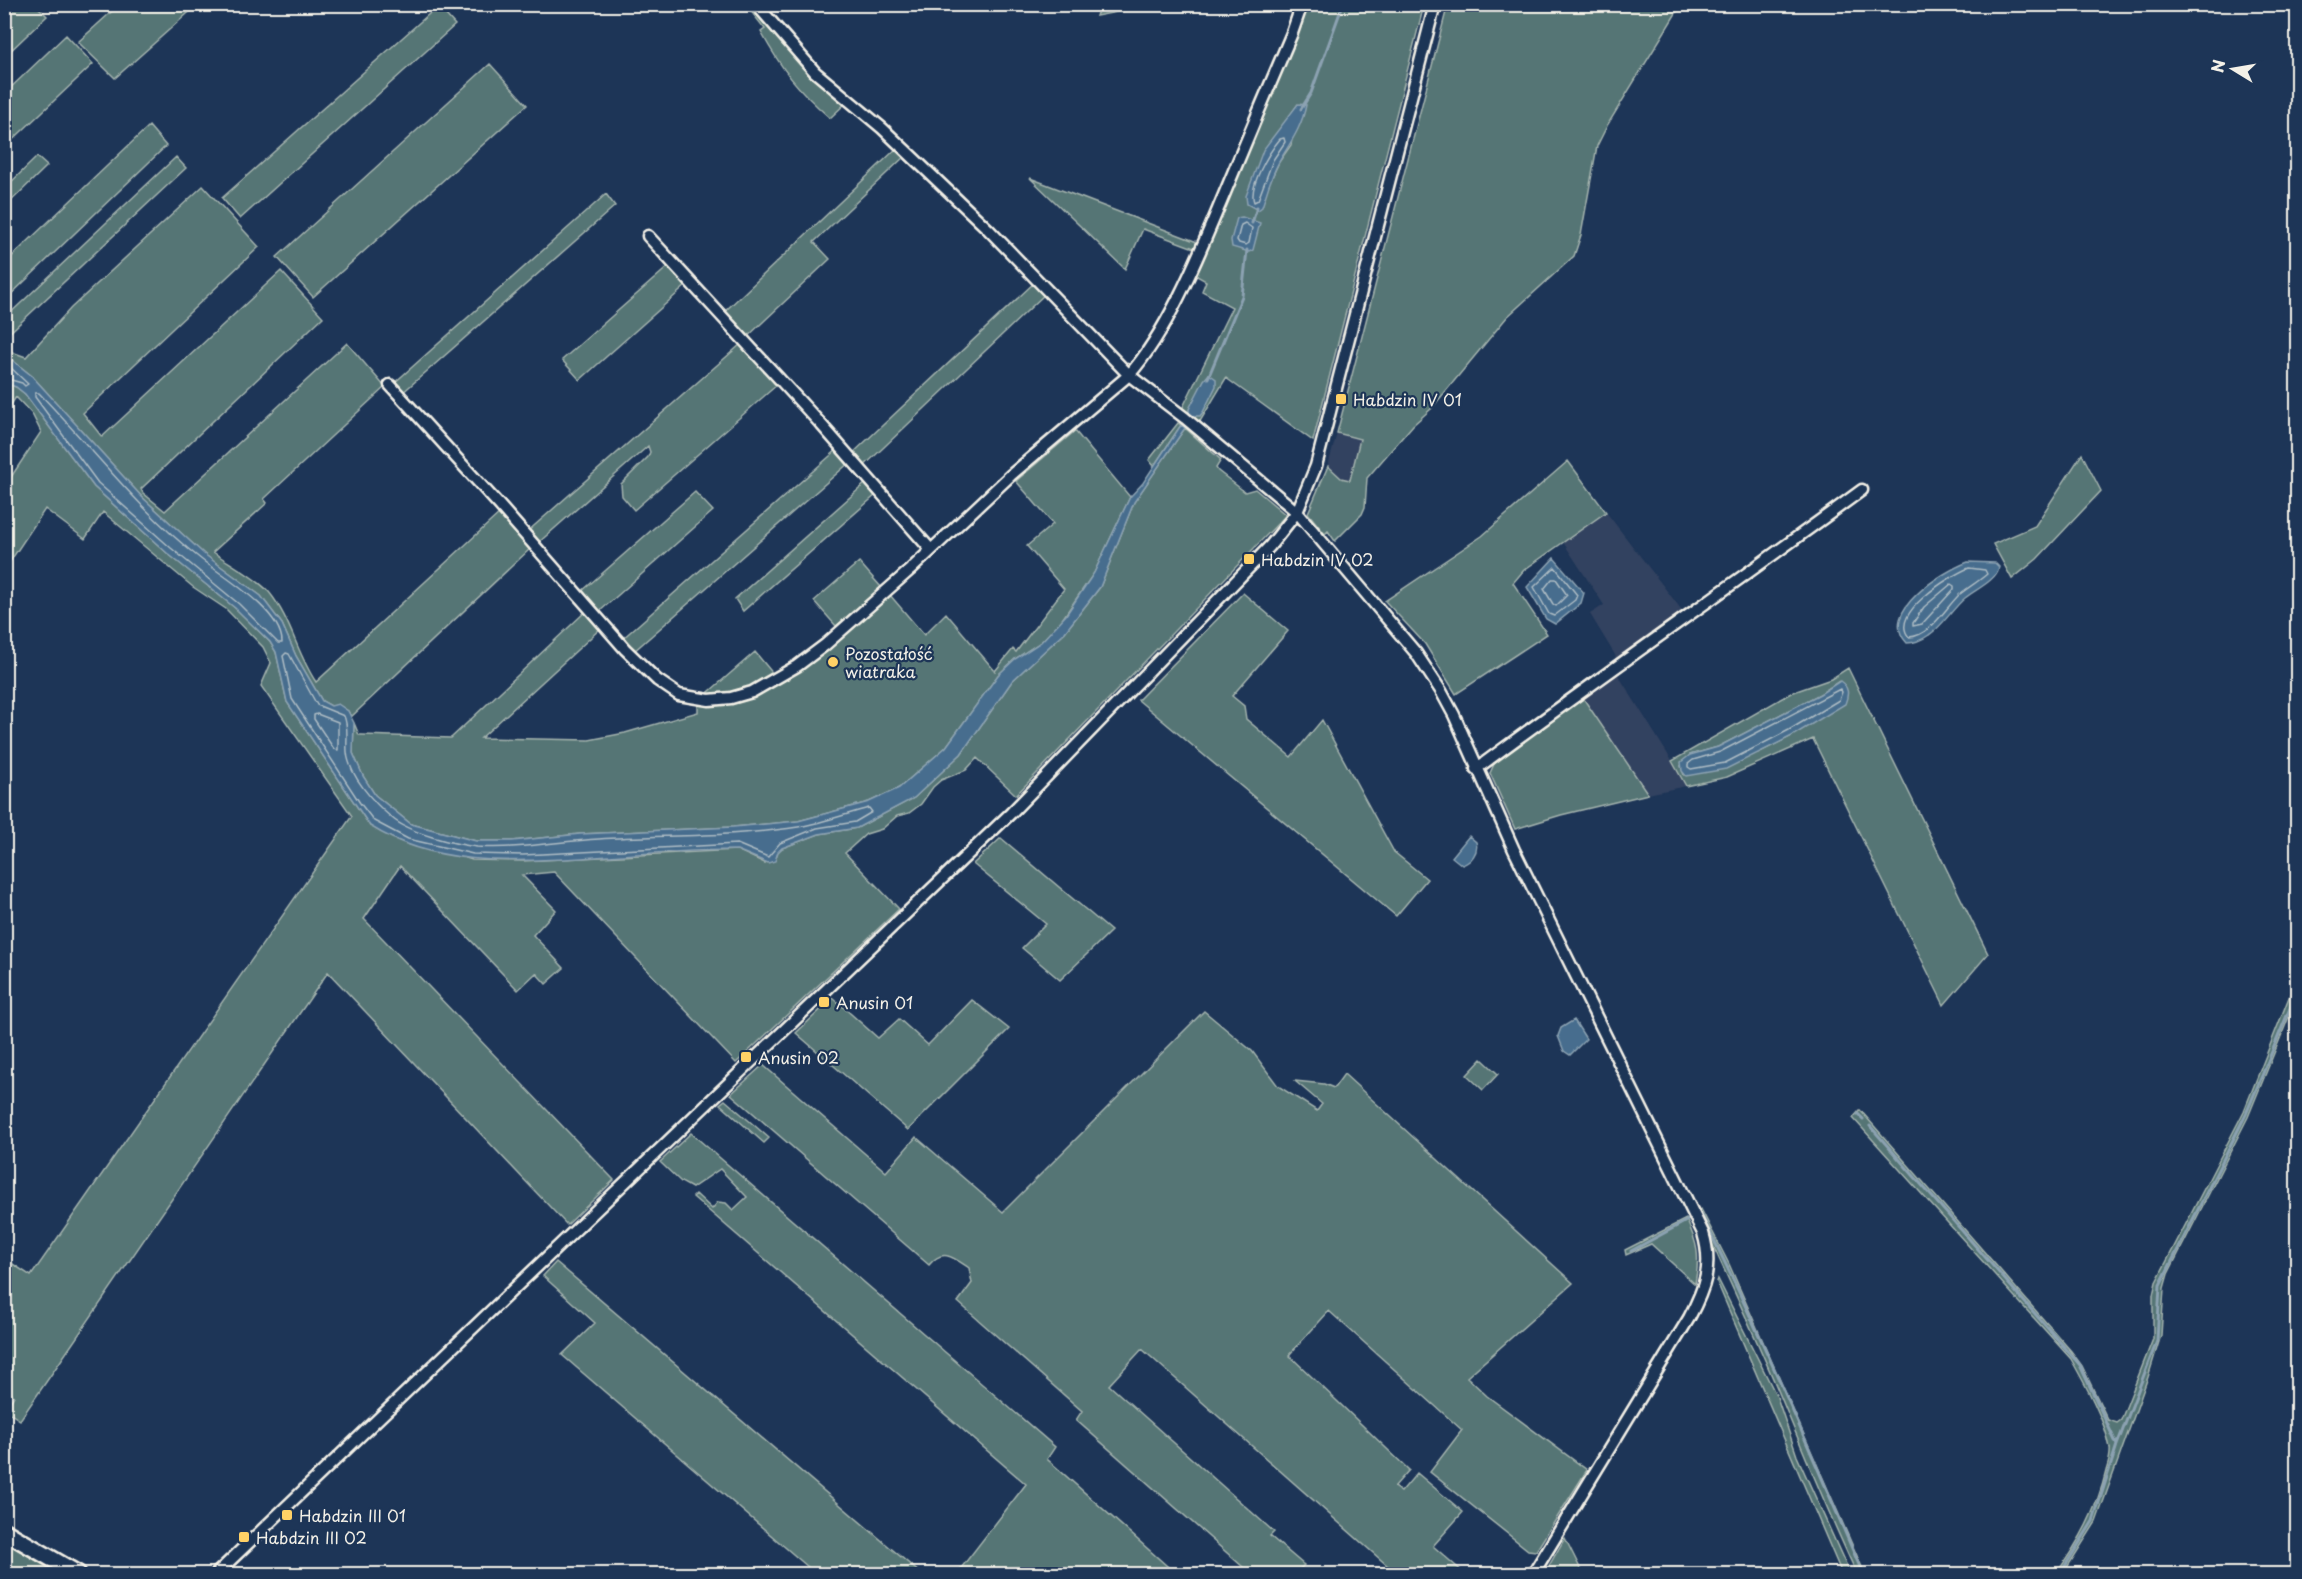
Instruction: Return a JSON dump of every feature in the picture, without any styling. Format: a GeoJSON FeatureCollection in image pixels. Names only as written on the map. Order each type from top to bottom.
{"type":"FeatureCollection","features":[{"type":"Feature","properties":{"kind":"street"},"geometry":{"type":"LineString","coordinates":[[756,4],[815,72],[882,128],[988,229],[1129,375],[1185,418],[1297,512],[1416,653],[1430,672],[1454,715],[1476,769],[1560,945],[1703,1233],[1708,1251],[1708,1268],[1703,1288],[1693,1310],[1533,1575]]}},
{"type":"Feature","properties":{"kind":"street"},"geometry":{"type":"LineString","coordinates":[[390,385],[625,649],[657,680],[679,694],[709,700],[731,698],[752,692],[773,681],[825,645],[1011,475],[1137,366],[1172,309],[1200,250],[1292,33],[1302,4]]}},
{"type":"Feature","properties":{"kind":"street"},"geometry":{"type":"LineString","coordinates":[[216,1575],[1011,813],[1270,546],[1297,512],[1316,466],[1435,4]]}},
{"type":"Feature","properties":{"kind":"street"},"geometry":{"type":"LineString","coordinates":[[648,236],[819,422],[931,550]]}},
{"type":"Feature","properties":{"kind":"street"},"geometry":{"type":"LineString","coordinates":[[1476,769],[1582,690],[1736,583],[1862,490]]}},
{"type":"Feature","properties":{"kind":"street"},"geometry":{"type":"LineString","coordinates":[[4,1531],[78,1575]]}},
{"type":"Feature","properties":{"kind":"shaded area"},"geometry":{"type":"Polygon","coordinates":[[[1337,433],[1360,439],[1350,480],[1341,478],[1328,466],[1337,433]]]}},
{"type":"Feature","properties":{"kind":"shaded area"},"geometry":{"type":"Polygon","coordinates":[[[1606,512],[1684,613],[1617,662],[1590,614],[1604,605],[1563,542],[1606,512]]]}},
{"type":"Feature","properties":{"kind":"shaded area"},"geometry":{"type":"Polygon","coordinates":[[[1615,670],[1686,786],[1648,794],[1581,695],[1615,670]]]}},
{"type":"Feature","properties":{"kind":"green space"},"geometry":{"type":"Polygon","coordinates":[[[1100,4],[1153,5],[1096,16],[1100,4]]]}},
{"type":"Feature","properties":{"kind":"green space"},"geometry":{"type":"Polygon","coordinates":[[[1448,4],[1681,5],[1608,124],[1597,146],[1581,235],[1574,256],[1507,317],[1431,409],[1413,425],[1367,478],[1365,507],[1362,514],[1335,541],[1328,531],[1325,534],[1308,513],[1328,466],[1341,478],[1350,480],[1360,439],[1337,433],[1448,4]]]}},
{"type":"Feature","properties":{"kind":"green space"},"geometry":{"type":"Polygon","coordinates":[[[4,5],[36,5],[47,16],[5,56],[4,5]]]}},
{"type":"Feature","properties":{"kind":"green space"},"geometry":{"type":"Polygon","coordinates":[[[119,5],[197,5],[115,78],[78,42],[119,5]]]}},
{"type":"Feature","properties":{"kind":"green space"},"geometry":{"type":"Polygon","coordinates":[[[746,5],[752,5],[847,102],[830,118],[808,98],[783,68],[761,32],[765,29],[746,5]]]}},
{"type":"Feature","properties":{"kind":"green space"},"geometry":{"type":"Polygon","coordinates":[[[1306,5],[1424,5],[1313,441],[1226,378],[1199,423],[1182,409],[1232,307],[1202,291],[1206,281],[1195,275],[1306,5]],[[1298,104],[1280,130],[1271,179],[1291,145],[1298,104]]]}},
{"type":"Feature","properties":{"kind":"green space"},"geometry":{"type":"Polygon","coordinates":[[[438,6],[455,25],[240,219],[222,198],[438,6]]]}},
{"type":"Feature","properties":{"kind":"green space"},"geometry":{"type":"Polygon","coordinates":[[[66,35],[93,64],[5,147],[5,93],[66,35]]]}},
{"type":"Feature","properties":{"kind":"green space"},"geometry":{"type":"Polygon","coordinates":[[[490,64],[527,105],[313,297],[277,257],[490,64]]]}},
{"type":"Feature","properties":{"kind":"green space"},"geometry":{"type":"Polygon","coordinates":[[[149,126],[166,146],[5,300],[5,263],[149,126]]]}},
{"type":"Feature","properties":{"kind":"green space"},"geometry":{"type":"Polygon","coordinates":[[[898,147],[906,155],[814,242],[830,259],[745,339],[722,314],[898,147]]]}},
{"type":"Feature","properties":{"kind":"green space"},"geometry":{"type":"Polygon","coordinates":[[[37,157],[47,166],[5,207],[5,188],[37,157]]]}},
{"type":"Feature","properties":{"kind":"green space"},"geometry":{"type":"Polygon","coordinates":[[[176,157],[186,168],[5,337],[5,318],[176,157]]]}},
{"type":"Feature","properties":{"kind":"green space"},"geometry":{"type":"Polygon","coordinates":[[[1030,178],[1197,242],[1194,248],[1143,229],[1125,269],[1030,178]]]}},
{"type":"Feature","properties":{"kind":"green space"},"geometry":{"type":"Polygon","coordinates":[[[203,186],[259,247],[83,413],[102,437],[281,271],[323,317],[141,489],[143,493],[165,511],[347,343],[385,387],[264,499],[267,503],[213,552],[250,576],[277,602],[316,682],[501,512],[531,548],[351,717],[348,711],[340,706],[331,706],[322,701],[296,656],[282,624],[261,596],[204,554],[142,497],[32,376],[12,360],[5,358],[4,349],[26,357],[71,308],[203,186]]]}},
{"type":"Feature","properties":{"kind":"green space"},"geometry":{"type":"Polygon","coordinates":[[[606,194],[615,206],[401,394],[392,385],[606,194]]]}},
{"type":"Feature","properties":{"kind":"green space"},"geometry":{"type":"Polygon","coordinates":[[[670,265],[688,284],[580,380],[562,360],[670,265]]]}},
{"type":"Feature","properties":{"kind":"green space"},"geometry":{"type":"Polygon","coordinates":[[[1035,282],[1046,293],[862,468],[851,455],[1035,282]]]}},
{"type":"Feature","properties":{"kind":"green space"},"geometry":{"type":"Polygon","coordinates":[[[741,344],[778,384],[634,510],[622,496],[621,484],[648,457],[650,452],[648,446],[537,544],[527,532],[741,344]]]}},
{"type":"Feature","properties":{"kind":"green space"},"geometry":{"type":"Polygon","coordinates":[[[5,383],[25,394],[94,487],[167,553],[235,608],[270,642],[276,652],[287,702],[370,826],[472,860],[523,861],[737,850],[765,863],[782,848],[819,834],[857,828],[914,798],[961,754],[1012,681],[1065,632],[1100,587],[1134,502],[1185,428],[1221,460],[1216,468],[1218,471],[1245,492],[1255,489],[1286,515],[1016,795],[977,758],[966,770],[941,780],[921,804],[909,813],[897,816],[882,829],[866,834],[845,853],[899,909],[736,1063],[554,872],[522,875],[556,910],[533,935],[564,968],[546,984],[536,973],[518,990],[400,866],[364,919],[614,1180],[567,1225],[328,972],[20,1420],[5,1410],[14,1396],[5,1389],[5,1259],[31,1276],[352,816],[261,686],[271,663],[263,647],[226,609],[193,587],[103,512],[85,539],[45,509],[5,569],[5,486],[41,432],[32,414],[16,397],[5,414],[5,383]]]}},
{"type":"Feature","properties":{"kind":"green space"},"geometry":{"type":"Polygon","coordinates":[[[1178,423],[1181,425],[1154,466],[1149,460],[1178,423]]]}},
{"type":"Feature","properties":{"kind":"green space"},"geometry":{"type":"Polygon","coordinates":[[[1075,431],[1130,497],[1094,573],[1061,621],[1041,642],[1015,659],[998,675],[946,747],[899,788],[869,802],[798,821],[733,827],[580,834],[512,841],[476,841],[411,824],[375,795],[363,776],[353,753],[354,723],[359,735],[451,738],[586,611],[601,628],[481,738],[589,740],[625,733],[698,712],[698,705],[724,703],[829,646],[890,595],[924,635],[946,613],[995,671],[1013,649],[1016,652],[1064,589],[1027,546],[1053,524],[1016,481],[1075,431]]]}},
{"type":"Feature","properties":{"kind":"green space"},"geometry":{"type":"Polygon","coordinates":[[[838,449],[850,462],[633,652],[621,640],[838,449]]]}},
{"type":"Feature","properties":{"kind":"green space"},"geometry":{"type":"Polygon","coordinates":[[[2082,454],[2101,491],[2037,559],[2012,579],[1993,544],[2035,526],[2082,454]]]}},
{"type":"Feature","properties":{"kind":"green space"},"geometry":{"type":"Polygon","coordinates":[[[1568,461],[1606,512],[1524,570],[1513,583],[1547,634],[1456,694],[1425,644],[1385,601],[1482,536],[1568,461]]]}},
{"type":"Feature","properties":{"kind":"green space"},"geometry":{"type":"Polygon","coordinates":[[[867,482],[877,494],[743,611],[735,599],[867,482]]]}},
{"type":"Feature","properties":{"kind":"green space"},"geometry":{"type":"Polygon","coordinates":[[[695,492],[713,511],[599,612],[581,592],[695,492]]]}},
{"type":"Feature","properties":{"kind":"green space"},"geometry":{"type":"Polygon","coordinates":[[[859,562],[881,587],[836,626],[814,601],[859,562]]]}},
{"type":"Feature","properties":{"kind":"green space"},"geometry":{"type":"Polygon","coordinates":[[[1243,593],[1288,631],[1232,696],[1244,706],[1246,719],[1291,757],[1322,720],[1394,852],[1427,879],[1396,916],[1138,700],[1243,593]]]}},
{"type":"Feature","properties":{"kind":"green space"},"geometry":{"type":"Polygon","coordinates":[[[755,652],[775,676],[749,689],[703,697],[755,652]]]}},
{"type":"Feature","properties":{"kind":"green space"},"geometry":{"type":"Polygon","coordinates":[[[1848,668],[1988,954],[1944,1005],[1813,739],[1727,777],[1686,786],[1672,761],[1791,693],[1831,679],[1848,668]],[[1839,681],[1820,694],[1718,747],[1690,755],[1681,766],[1684,775],[1760,752],[1792,736],[1839,681]]]}},
{"type":"Feature","properties":{"kind":"green space"},"geometry":{"type":"Polygon","coordinates":[[[1581,695],[1648,794],[1561,815],[1515,829],[1490,773],[1495,762],[1502,754],[1581,695]]]}},
{"type":"Feature","properties":{"kind":"green space"},"geometry":{"type":"Polygon","coordinates":[[[1001,838],[1111,931],[1060,980],[1022,948],[1046,924],[973,864],[1001,838]]]}},
{"type":"Feature","properties":{"kind":"green space"},"geometry":{"type":"Polygon","coordinates":[[[2297,977],[2297,997],[2248,1117],[2168,1274],[2164,1288],[2161,1335],[2096,1522],[2063,1574],[2056,1574],[2086,1525],[2098,1499],[2108,1463],[2110,1448],[2099,1414],[2071,1359],[1853,1118],[1860,1110],[2071,1351],[2082,1366],[2108,1420],[2117,1423],[2121,1420],[2153,1339],[2153,1295],[2156,1282],[2244,1111],[2297,977]]]}},
{"type":"Feature","properties":{"kind":"green space"},"geometry":{"type":"Polygon","coordinates":[[[833,998],[878,1038],[899,1019],[928,1045],[972,1000],[1009,1029],[908,1130],[796,1033],[833,998]]]}},
{"type":"Feature","properties":{"kind":"green space"},"geometry":{"type":"Polygon","coordinates":[[[1204,1011],[1252,1051],[1278,1086],[1317,1111],[1322,1104],[1295,1081],[1324,1084],[1334,1088],[1344,1074],[1573,1283],[1467,1377],[1487,1396],[1587,1470],[1536,1551],[1528,1550],[1430,1472],[1462,1430],[1329,1311],[1289,1355],[1409,1470],[1394,1487],[1401,1492],[1417,1473],[1463,1512],[1433,1546],[1465,1574],[1397,1574],[1142,1349],[1109,1385],[1274,1532],[1270,1536],[1304,1565],[1295,1574],[1251,1574],[1076,1420],[1082,1411],[958,1302],[972,1283],[969,1268],[948,1256],[939,1257],[929,1265],[731,1094],[763,1065],[886,1172],[916,1137],[1003,1212],[1204,1011]]]}},
{"type":"Feature","properties":{"kind":"green space"},"geometry":{"type":"Polygon","coordinates":[[[1482,1059],[1498,1074],[1483,1090],[1467,1075],[1482,1059]]]}},
{"type":"Feature","properties":{"kind":"green space"},"geometry":{"type":"Polygon","coordinates":[[[725,1100],[769,1138],[764,1143],[720,1104],[725,1100]]]}},
{"type":"Feature","properties":{"kind":"green space"},"geometry":{"type":"Polygon","coordinates":[[[691,1133],[1055,1447],[1047,1459],[1176,1574],[961,1574],[958,1572],[1026,1484],[693,1197],[696,1194],[712,1209],[718,1202],[726,1203],[733,1210],[747,1197],[720,1169],[692,1188],[681,1182],[660,1162],[691,1133]]]}},
{"type":"Feature","properties":{"kind":"green space"},"geometry":{"type":"Polygon","coordinates":[[[1701,1209],[1729,1264],[1865,1574],[1857,1574],[1838,1533],[1764,1358],[1697,1211],[1701,1209]]]}},
{"type":"Feature","properties":{"kind":"green space"},"geometry":{"type":"Polygon","coordinates":[[[1686,1219],[1697,1250],[1695,1284],[1651,1244],[1626,1255],[1625,1250],[1686,1219]]]}},
{"type":"Feature","properties":{"kind":"green space"},"geometry":{"type":"Polygon","coordinates":[[[556,1262],[921,1574],[817,1574],[808,1567],[562,1355],[595,1323],[543,1276],[556,1262]]]}},
{"type":"Feature","properties":{"kind":"green space"},"geometry":{"type":"Polygon","coordinates":[[[1718,1279],[1777,1397],[1797,1456],[1850,1574],[1842,1574],[1717,1282],[1718,1279]]]}},
{"type":"Feature","properties":{"kind":"green space"},"geometry":{"type":"Polygon","coordinates":[[[1565,1538],[1583,1574],[1547,1574],[1546,1571],[1565,1538]]]}},
{"type":"Feature","properties":{"kind":"green space"},"geometry":{"type":"Polygon","coordinates":[[[5,1542],[59,1574],[5,1574],[5,1542]]]}},
{"type":"Feature","properties":{"kind":"water"},"geometry":{"type":"Polygon","coordinates":[[[1298,104],[1306,105],[1302,121],[1276,167],[1262,207],[1258,210],[1247,204],[1246,196],[1263,150],[1298,104]]]}},
{"type":"Feature","properties":{"kind":"water"},"geometry":{"type":"Polygon","coordinates":[[[1242,217],[1260,223],[1253,250],[1249,252],[1232,247],[1231,240],[1237,218],[1242,217]]]}},
{"type":"Feature","properties":{"kind":"water"},"geometry":{"type":"Polygon","coordinates":[[[5,358],[12,360],[32,376],[142,497],[204,554],[261,596],[282,624],[296,656],[322,701],[331,706],[338,704],[348,711],[354,723],[353,753],[363,776],[375,795],[411,824],[476,841],[512,841],[580,834],[733,827],[798,821],[869,802],[899,788],[946,747],[998,675],[1015,659],[1041,642],[1066,615],[1094,573],[1130,497],[1143,483],[1181,425],[1185,428],[1134,502],[1100,587],[1065,632],[1012,681],[961,754],[914,798],[857,828],[819,834],[782,848],[775,861],[768,863],[737,850],[500,860],[446,855],[394,839],[370,826],[287,702],[276,652],[270,642],[235,608],[167,553],[94,487],[25,394],[5,383],[5,358]]]}},
{"type":"Feature","properties":{"kind":"water"},"geometry":{"type":"Polygon","coordinates":[[[1209,374],[1216,379],[1216,386],[1200,416],[1193,416],[1189,413],[1189,409],[1209,374]]]}},
{"type":"Feature","properties":{"kind":"water"},"geometry":{"type":"Polygon","coordinates":[[[1554,558],[1584,593],[1581,603],[1555,624],[1546,619],[1527,587],[1554,558]]]}},
{"type":"Feature","properties":{"kind":"water"},"geometry":{"type":"Polygon","coordinates":[[[1968,562],[1995,563],[1999,567],[1990,581],[1965,598],[1934,631],[1921,640],[1907,643],[1900,631],[1900,619],[1906,606],[1929,584],[1968,562]]]}},
{"type":"Feature","properties":{"kind":"water"},"geometry":{"type":"Polygon","coordinates":[[[1840,681],[1847,691],[1845,704],[1792,736],[1726,769],[1686,776],[1682,771],[1681,762],[1690,755],[1718,747],[1820,694],[1840,681]]]}},
{"type":"Feature","properties":{"kind":"water"},"geometry":{"type":"Polygon","coordinates":[[[1469,836],[1477,846],[1471,859],[1462,865],[1452,857],[1469,836]]]}},
{"type":"Feature","properties":{"kind":"water"},"geometry":{"type":"Polygon","coordinates":[[[1574,1020],[1586,1039],[1570,1055],[1564,1051],[1558,1036],[1561,1028],[1574,1020]]]}},
{"type":"Feature","properties":{"kind":"waterway"},"geometry":{"type":"LineString","coordinates":[[1301,109],[1311,93],[1343,4]]}},
{"type":"Feature","properties":{"kind":"waterway"},"geometry":{"type":"LineString","coordinates":[[1252,223],[1257,207]]}},
{"type":"Feature","properties":{"kind":"waterway"},"geometry":{"type":"LineString","coordinates":[[1208,378],[1242,296],[1247,250]]}},
{"type":"Feature","properties":{"kind":"waterway"},"geometry":{"type":"LineString","coordinates":[[2060,1574],[2093,1521],[2117,1445],[2157,1341],[2160,1285],[2246,1114],[2298,989]]}},
{"type":"Feature","properties":{"kind":"waterway"},"geometry":{"type":"LineString","coordinates":[[1858,1114],[1863,1119]]}},
{"type":"Feature","properties":{"kind":"waterway"},"geometry":{"type":"LineString","coordinates":[[1870,1126],[2080,1365],[2117,1445]]}},
{"type":"Feature","properties":{"kind":"waterway"},"geometry":{"type":"LineString","coordinates":[[1701,1214],[1764,1347],[1863,1574]]}},
{"type":"Feature","properties":{"kind":"waterway"},"geometry":{"type":"LineString","coordinates":[[1631,1251],[1690,1219]]}},
{"type":"Feature","properties":{"kind":"place","name":"Habdzin IV 01"},"geometry":{"type":"Point","coordinates":[1341,399]}},
{"type":"Feature","properties":{"kind":"place","name":"Habdzin IV 02"},"geometry":{"type":"Point","coordinates":[1249,559]}},
{"type":"Feature","properties":{"kind":"place","name":"Pozostałość wiatraka"},"geometry":{"type":"Point","coordinates":[833,662]}},
{"type":"Feature","properties":{"kind":"place","name":"Anusin 01"},"geometry":{"type":"Point","coordinates":[824,1002]}},
{"type":"Feature","properties":{"kind":"place","name":"Anusin 02"},"geometry":{"type":"Point","coordinates":[746,1057]}},
{"type":"Feature","properties":{"kind":"place","name":"Habdzin III 01"},"geometry":{"type":"Point","coordinates":[287,1515]}},
{"type":"Feature","properties":{"kind":"place","name":"Habdzin III 02"},"geometry":{"type":"Point","coordinates":[244,1537]}}]}
